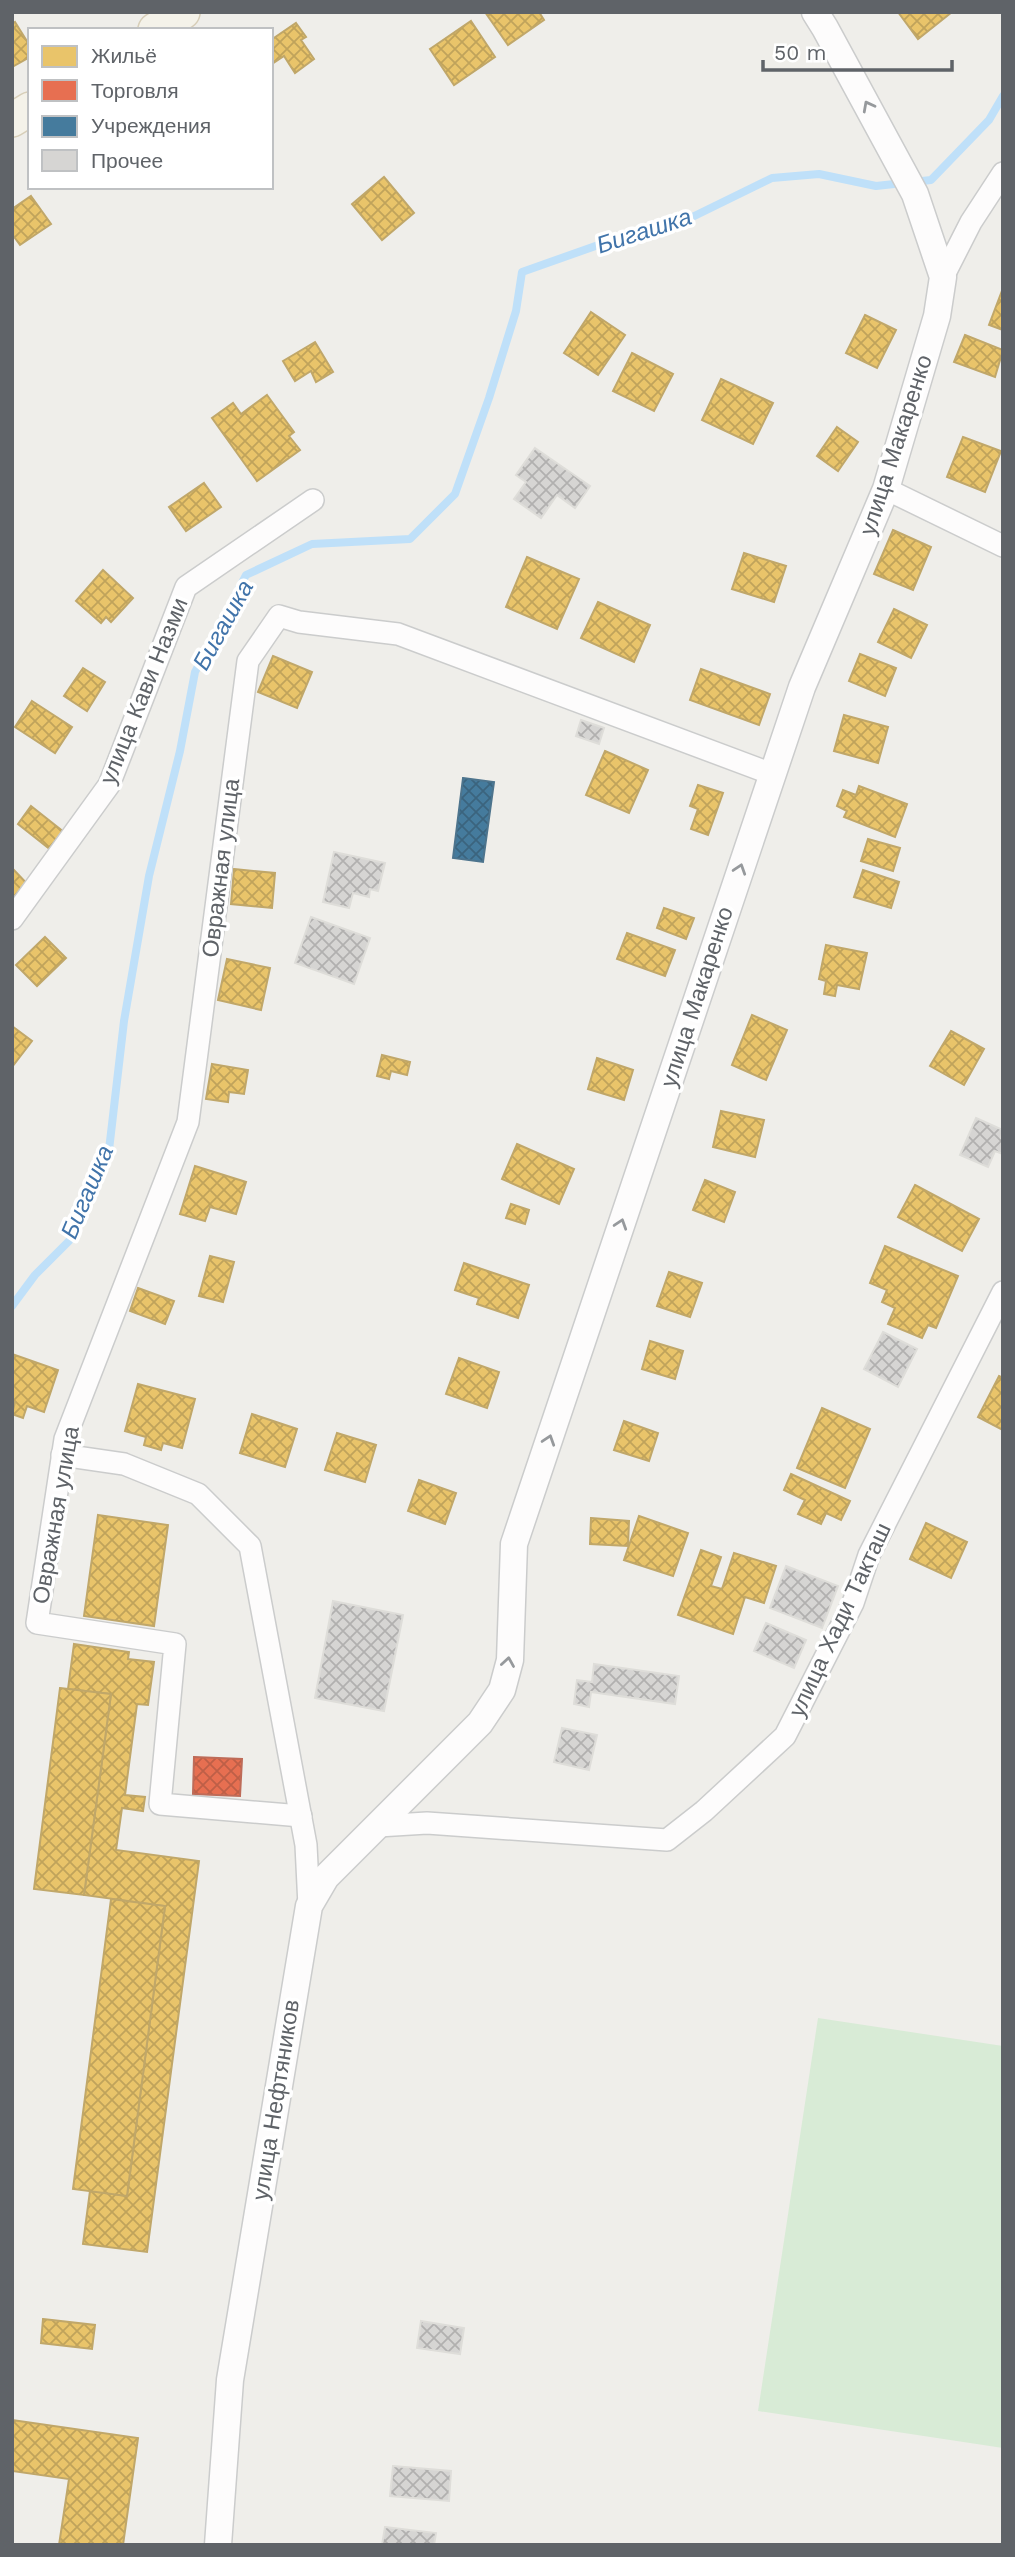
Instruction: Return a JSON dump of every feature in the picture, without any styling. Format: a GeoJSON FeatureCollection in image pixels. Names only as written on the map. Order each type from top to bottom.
{"type":"FeatureCollection","features":[{"type":"Feature","properties":{"kind":"main road"},"geometry":{"type":"LineString","coordinates":[[158,28],[183,12]]}},
{"type":"Feature","properties":{"kind":"main road"},"geometry":{"type":"LineString","coordinates":[[12,120],[28,110]]}},
{"type":"Feature","properties":{"kind":"street","name":"улица Макаренко"},"geometry":{"type":"LineString","coordinates":[[815,12],[915,194],[943,277]]}},
{"type":"Feature","properties":{"kind":"street","name":"улица Макаренко"},"geometry":{"type":"LineString","coordinates":[[480,1723],[502,1690],[510,1660],[514,1544],[772,774],[802,687],[886,489],[937,316],[943,277],[971,222],[1003,173]]}},
{"type":"Feature","properties":{"kind":"street"},"geometry":{"type":"LineString","coordinates":[[886,489],[1003,546]]}},
{"type":"Feature","properties":{"kind":"street","name":"улица Кави Назми"},"geometry":{"type":"LineString","coordinates":[[12,919],[109,785],[186,587],[313,500]]}},
{"type":"Feature","properties":{"kind":"street","name":"Овражная улица"},"geometry":{"type":"LineString","coordinates":[[301,1816],[160,1804],[175,1644],[37,1623],[65,1439],[188,1122],[248,661],[279,616],[299,622],[398,634],[772,774]]}},
{"type":"Feature","properties":{"kind":"street","name":"улица Хади Такташ"},"geometry":{"type":"LineString","coordinates":[[378,1826],[427,1823],[667,1840],[704,1811],[785,1735],[853,1603],[869,1555],[1003,1292]]}},
{"type":"Feature","properties":{"kind":"street"},"geometry":{"type":"LineString","coordinates":[[62,1455],[124,1464],[198,1494],[250,1546],[306,1845],[309,1906]]}},
{"type":"Feature","properties":{"kind":"street","name":"улица Нефтяников"},"geometry":{"type":"LineString","coordinates":[[218,2545],[230,2380],[309,1906],[327,1877],[480,1723]]}},
{"type":"Feature","properties":{"kind":"green space"},"geometry":{"type":"Polygon","coordinates":[[[818,2018],[1003,2046],[1003,2448],[758,2411],[818,2018]]]}},
{"type":"Feature","properties":{"kind":"building: Жильё"},"geometry":{"type":"Polygon","coordinates":[[[485,12],[539,12],[544,20],[508,45],[485,12]]]}},
{"type":"Feature","properties":{"kind":"building: Жильё"},"geometry":{"type":"Polygon","coordinates":[[[898,12],[952,12],[918,39],[898,12]]]}},
{"type":"Feature","properties":{"kind":"building: Жильё"},"geometry":{"type":"Polygon","coordinates":[[[471,21],[495,57],[454,85],[430,49],[471,21]]]}},
{"type":"Feature","properties":{"kind":"building: Жильё"},"geometry":{"type":"Polygon","coordinates":[[[15,22],[28,43],[28,58],[12,67],[12,24],[15,22]]]}},
{"type":"Feature","properties":{"kind":"building: Жильё"},"geometry":{"type":"Polygon","coordinates":[[[296,23],[306,37],[301,40],[314,59],[295,73],[284,56],[273,63],[273,39],[296,23]]]}},
{"type":"Feature","properties":{"kind":"building: Жильё"},"geometry":{"type":"Polygon","coordinates":[[[384,177],[414,213],[382,240],[352,204],[384,177]]]}},
{"type":"Feature","properties":{"kind":"building: Жильё"},"geometry":{"type":"Polygon","coordinates":[[[31,196],[51,224],[20,245],[12,234],[12,209],[31,196]]]}},
{"type":"Feature","properties":{"kind":"building: Жильё"},"geometry":{"type":"Polygon","coordinates":[[[1003,288],[1003,330],[989,325],[1003,288]]]}},
{"type":"Feature","properties":{"kind":"building: Жильё"},"geometry":{"type":"Polygon","coordinates":[[[591,312],[625,335],[598,375],[564,353],[591,312]]]}},
{"type":"Feature","properties":{"kind":"building: Жильё"},"geometry":{"type":"Polygon","coordinates":[[[865,315],[896,330],[877,368],[846,353],[865,315]]]}},
{"type":"Feature","properties":{"kind":"building: Жильё"},"geometry":{"type":"Polygon","coordinates":[[[965,335],[1003,350],[995,377],[954,362],[965,335]]]}},
{"type":"Feature","properties":{"kind":"building: Жильё"},"geometry":{"type":"Polygon","coordinates":[[[315,342],[333,372],[316,382],[311,371],[295,381],[283,361],[315,342]]]}},
{"type":"Feature","properties":{"kind":"building: Жильё"},"geometry":{"type":"Polygon","coordinates":[[[632,353],[673,374],[654,411],[613,391],[632,353]]]}},
{"type":"Feature","properties":{"kind":"building: Жильё"},"geometry":{"type":"Polygon","coordinates":[[[721,379],[773,403],[753,444],[702,420],[721,379]]]}},
{"type":"Feature","properties":{"kind":"building: Жильё"},"geometry":{"type":"Polygon","coordinates":[[[267,395],[294,432],[289,436],[300,450],[257,481],[212,418],[233,403],[241,414],[267,395]]]}},
{"type":"Feature","properties":{"kind":"building: Жильё"},"geometry":{"type":"Polygon","coordinates":[[[837,427],[858,442],[838,471],[817,456],[837,427]]]}},
{"type":"Feature","properties":{"kind":"building: Жильё"},"geometry":{"type":"Polygon","coordinates":[[[963,437],[1001,451],[985,492],[947,477],[963,437]]]}},
{"type":"Feature","properties":{"kind":"building: Жильё"},"geometry":{"type":"Polygon","coordinates":[[[204,483],[221,507],[186,531],[169,507],[204,483]]]}},
{"type":"Feature","properties":{"kind":"building: Жильё"},"geometry":{"type":"Polygon","coordinates":[[[893,530],[931,547],[913,590],[874,574],[893,530]]]}},
{"type":"Feature","properties":{"kind":"building: Жильё"},"geometry":{"type":"Polygon","coordinates":[[[744,553],[786,566],[774,602],[732,589],[744,553]]]}},
{"type":"Feature","properties":{"kind":"building: Жильё"},"geometry":{"type":"Polygon","coordinates":[[[527,557],[579,579],[557,629],[506,607],[527,557]]]}},
{"type":"Feature","properties":{"kind":"building: Жильё"},"geometry":{"type":"Polygon","coordinates":[[[103,570],[133,598],[111,622],[106,617],[101,623],[76,601],[103,570]]]}},
{"type":"Feature","properties":{"kind":"building: Жильё"},"geometry":{"type":"Polygon","coordinates":[[[598,602],[650,625],[634,662],[581,638],[598,602]]]}},
{"type":"Feature","properties":{"kind":"building: Жильё"},"geometry":{"type":"Polygon","coordinates":[[[894,609],[927,625],[911,658],[878,642],[894,609]]]}},
{"type":"Feature","properties":{"kind":"building: Жильё"},"geometry":{"type":"Polygon","coordinates":[[[860,654],[896,668],[885,696],[849,681],[860,654]]]}},
{"type":"Feature","properties":{"kind":"building: Жильё"},"geometry":{"type":"Polygon","coordinates":[[[273,656],[312,672],[297,708],[258,692],[273,656]]]}},
{"type":"Feature","properties":{"kind":"building: Жильё"},"geometry":{"type":"Polygon","coordinates":[[[83,668],[105,682],[87,711],[64,696],[83,668]]]}},
{"type":"Feature","properties":{"kind":"building: Жильё"},"geometry":{"type":"Polygon","coordinates":[[[701,669],[770,694],[759,725],[690,700],[701,669]]]}},
{"type":"Feature","properties":{"kind":"building: Жильё"},"geometry":{"type":"Polygon","coordinates":[[[32,701],[72,727],[55,753],[15,727],[32,701]]]}},
{"type":"Feature","properties":{"kind":"building: Жильё"},"geometry":{"type":"Polygon","coordinates":[[[844,715],[888,727],[878,763],[834,751],[844,715]]]}},
{"type":"Feature","properties":{"kind":"building: Жильё"},"geometry":{"type":"Polygon","coordinates":[[[605,751],[648,770],[629,813],[586,795],[605,751]]]}},
{"type":"Feature","properties":{"kind":"building: Жильё"},"geometry":{"type":"Polygon","coordinates":[[[698,785],[723,793],[708,835],[691,829],[698,809],[690,806],[698,785]]]}},
{"type":"Feature","properties":{"kind":"building: Жильё"},"geometry":{"type":"Polygon","coordinates":[[[859,786],[907,804],[895,837],[844,817],[847,811],[837,806],[843,790],[856,795],[859,786]]]}},
{"type":"Feature","properties":{"kind":"building: Жильё"},"geometry":{"type":"Polygon","coordinates":[[[31,806],[65,833],[51,850],[18,824],[31,806]]]}},
{"type":"Feature","properties":{"kind":"building: Жильё"},"geometry":{"type":"Polygon","coordinates":[[[868,839],[900,848],[893,871],[861,861],[868,839]]]}},
{"type":"Feature","properties":{"kind":"building: Жильё"},"geometry":{"type":"Polygon","coordinates":[[[12,868],[33,890],[12,909],[12,868]]]}},
{"type":"Feature","properties":{"kind":"building: Жильё"},"geometry":{"type":"Polygon","coordinates":[[[234,869],[275,873],[272,908],[231,904],[234,869]]]}},
{"type":"Feature","properties":{"kind":"building: Жильё"},"geometry":{"type":"Polygon","coordinates":[[[863,870],[899,882],[891,908],[854,897],[863,870]]]}},
{"type":"Feature","properties":{"kind":"building: Жильё"},"geometry":{"type":"Polygon","coordinates":[[[664,908],[694,918],[686,939],[657,928],[664,908]]]}},
{"type":"Feature","properties":{"kind":"building: Жильё"},"geometry":{"type":"Polygon","coordinates":[[[627,933],[675,950],[665,976],[617,959],[627,933]]]}},
{"type":"Feature","properties":{"kind":"building: Жильё"},"geometry":{"type":"Polygon","coordinates":[[[45,937],[66,958],[37,986],[16,965],[45,937]]]}},
{"type":"Feature","properties":{"kind":"building: Жильё"},"geometry":{"type":"Polygon","coordinates":[[[826,945],[867,953],[859,989],[837,985],[835,996],[824,994],[826,981],[819,979],[826,945]]]}},
{"type":"Feature","properties":{"kind":"building: Жильё"},"geometry":{"type":"Polygon","coordinates":[[[227,959],[270,968],[261,1010],[218,1000],[227,959]]]}},
{"type":"Feature","properties":{"kind":"building: Жильё"},"geometry":{"type":"Polygon","coordinates":[[[752,1015],[787,1030],[766,1080],[732,1065],[752,1015]]]}},
{"type":"Feature","properties":{"kind":"building: Жильё"},"geometry":{"type":"Polygon","coordinates":[[[12,1026],[32,1041],[12,1067],[12,1026]]]}},
{"type":"Feature","properties":{"kind":"building: Жильё"},"geometry":{"type":"Polygon","coordinates":[[[951,1031],[984,1049],[964,1085],[930,1066],[951,1031]]]}},
{"type":"Feature","properties":{"kind":"building: Жильё"},"geometry":{"type":"Polygon","coordinates":[[[382,1055],[410,1062],[407,1075],[391,1071],[389,1079],[377,1076],[382,1055]]]}},
{"type":"Feature","properties":{"kind":"building: Жильё"},"geometry":{"type":"Polygon","coordinates":[[[597,1058],[633,1070],[624,1100],[588,1089],[597,1058]]]}},
{"type":"Feature","properties":{"kind":"building: Жильё"},"geometry":{"type":"Polygon","coordinates":[[[212,1064],[248,1070],[244,1094],[229,1092],[228,1102],[206,1099],[212,1064]]]}},
{"type":"Feature","properties":{"kind":"building: Жильё"},"geometry":{"type":"Polygon","coordinates":[[[721,1111],[764,1120],[755,1157],[713,1147],[721,1111]]]}},
{"type":"Feature","properties":{"kind":"building: Жильё"},"geometry":{"type":"Polygon","coordinates":[[[517,1144],[574,1169],[559,1204],[502,1179],[517,1144]]]}},
{"type":"Feature","properties":{"kind":"building: Жильё"},"geometry":{"type":"Polygon","coordinates":[[[195,1166],[246,1182],[236,1214],[210,1207],[205,1221],[180,1214],[195,1166]]]}},
{"type":"Feature","properties":{"kind":"building: Жильё"},"geometry":{"type":"Polygon","coordinates":[[[705,1180],[735,1192],[724,1222],[693,1210],[705,1180]]]}},
{"type":"Feature","properties":{"kind":"building: Жильё"},"geometry":{"type":"Polygon","coordinates":[[[915,1185],[979,1219],[962,1251],[898,1217],[915,1185]]]}},
{"type":"Feature","properties":{"kind":"building: Жильё"},"geometry":{"type":"Polygon","coordinates":[[[511,1204],[529,1210],[525,1224],[506,1218],[511,1204]]]}},
{"type":"Feature","properties":{"kind":"building: Жильё"},"geometry":{"type":"Polygon","coordinates":[[[885,1246],[958,1276],[936,1328],[928,1325],[922,1338],[888,1324],[895,1308],[882,1302],[887,1290],[870,1283],[885,1246]]]}},
{"type":"Feature","properties":{"kind":"building: Жильё"},"geometry":{"type":"Polygon","coordinates":[[[210,1256],[234,1262],[223,1302],[199,1296],[210,1256]]]}},
{"type":"Feature","properties":{"kind":"building: Жильё"},"geometry":{"type":"Polygon","coordinates":[[[464,1263],[529,1285],[518,1318],[477,1304],[479,1298],[455,1290],[464,1263]]]}},
{"type":"Feature","properties":{"kind":"building: Жильё"},"geometry":{"type":"Polygon","coordinates":[[[669,1272],[702,1283],[690,1317],[657,1306],[669,1272]]]}},
{"type":"Feature","properties":{"kind":"building: Жильё"},"geometry":{"type":"Polygon","coordinates":[[[138,1288],[174,1301],[165,1324],[130,1311],[138,1288]]]}},
{"type":"Feature","properties":{"kind":"building: Жильё"},"geometry":{"type":"Polygon","coordinates":[[[650,1341],[683,1351],[675,1379],[642,1369],[650,1341]]]}},
{"type":"Feature","properties":{"kind":"building: Жильё"},"geometry":{"type":"Polygon","coordinates":[[[12,1354],[58,1370],[44,1412],[27,1406],[23,1418],[12,1414],[15,1402],[12,1401],[12,1354]]]}},
{"type":"Feature","properties":{"kind":"building: Жильё"},"geometry":{"type":"Polygon","coordinates":[[[459,1358],[499,1372],[487,1408],[446,1394],[459,1358]]]}},
{"type":"Feature","properties":{"kind":"building: Жильё"},"geometry":{"type":"Polygon","coordinates":[[[999,1376],[1003,1378],[1003,1430],[978,1417],[999,1376]]]}},
{"type":"Feature","properties":{"kind":"building: Жильё"},"geometry":{"type":"Polygon","coordinates":[[[138,1384],[195,1399],[182,1448],[163,1443],[161,1450],[144,1445],[146,1437],[125,1431],[138,1384]]]}},
{"type":"Feature","properties":{"kind":"building: Жильё"},"geometry":{"type":"Polygon","coordinates":[[[822,1408],[870,1429],[845,1488],[797,1468],[822,1408]]]}},
{"type":"Feature","properties":{"kind":"building: Жильё"},"geometry":{"type":"Polygon","coordinates":[[[252,1414],[297,1429],[285,1467],[240,1453],[252,1414]]]}},
{"type":"Feature","properties":{"kind":"building: Жильё"},"geometry":{"type":"Polygon","coordinates":[[[624,1421],[658,1433],[649,1461],[614,1450],[624,1421]]]}},
{"type":"Feature","properties":{"kind":"building: Жильё"},"geometry":{"type":"Polygon","coordinates":[[[337,1433],[376,1445],[365,1482],[325,1470],[337,1433]]]}},
{"type":"Feature","properties":{"kind":"building: Жильё"},"geometry":{"type":"Polygon","coordinates":[[[791,1474],[850,1501],[841,1520],[826,1513],[821,1524],[798,1514],[805,1500],[784,1490],[791,1474]]]}},
{"type":"Feature","properties":{"kind":"building: Жильё"},"geometry":{"type":"Polygon","coordinates":[[[419,1480],[456,1493],[445,1524],[408,1511],[419,1480]]]}},
{"type":"Feature","properties":{"kind":"building: Жильё"},"geometry":{"type":"Polygon","coordinates":[[[98,1515],[168,1525],[154,1626],[84,1616],[98,1515]]]}},
{"type":"Feature","properties":{"kind":"building: Жильё"},"geometry":{"type":"Polygon","coordinates":[[[639,1516],[688,1533],[673,1576],[624,1560],[639,1516]]]}},
{"type":"Feature","properties":{"kind":"building: Жильё"},"geometry":{"type":"Polygon","coordinates":[[[591,1518],[629,1521],[628,1546],[590,1544],[591,1518]]]}},
{"type":"Feature","properties":{"kind":"building: Жильё"},"geometry":{"type":"Polygon","coordinates":[[[926,1523],[967,1542],[951,1578],[910,1559],[926,1523]]]}},
{"type":"Feature","properties":{"kind":"building: Жильё"},"geometry":{"type":"Polygon","coordinates":[[[701,1550],[721,1557],[711,1586],[722,1589],[734,1553],[776,1566],[764,1603],[745,1597],[733,1634],[678,1615],[701,1550]]]}},
{"type":"Feature","properties":{"kind":"building: Жильё"},"geometry":{"type":"Polygon","coordinates":[[[74,1644],[129,1652],[128,1659],[154,1662],[148,1705],[137,1704],[125,1795],[145,1797],[143,1811],[122,1808],[116,1850],[199,1861],[147,2252],[83,2244],[90,2191],[127,2196],[165,1906],[84,1895],[111,1694],[68,1689],[74,1644]]]}},
{"type":"Feature","properties":{"kind":"building: Жильё"},"geometry":{"type":"Polygon","coordinates":[[[60,1688],[111,1694],[84,1895],[34,1889],[60,1688]]]}},
{"type":"Feature","properties":{"kind":"building: Жильё"},"geometry":{"type":"Polygon","coordinates":[[[111,1899],[165,1906],[127,2196],[73,2189],[111,1899]]]}},
{"type":"Feature","properties":{"kind":"building: Жильё"},"geometry":{"type":"Polygon","coordinates":[[[43,2319],[95,2325],[92,2349],[41,2343],[43,2319]]]}},
{"type":"Feature","properties":{"kind":"building: Жильё"},"geometry":{"type":"Polygon","coordinates":[[[12,2420],[138,2438],[123,2545],[59,2545],[69,2479],[12,2471],[12,2420]]]}},
{"type":"Feature","properties":{"kind":"building: Торговля"},"geometry":{"type":"Polygon","coordinates":[[[194,1757],[242,1759],[240,1796],[193,1794],[194,1757]]]}},
{"type":"Feature","properties":{"kind":"building: Учреждения"},"geometry":{"type":"Polygon","coordinates":[[[463,778],[494,782],[483,862],[453,858],[463,778]]]}},
{"type":"Feature","properties":{"kind":"building: Прочее"},"geometry":{"type":"Polygon","coordinates":[[[535,448],[590,486],[575,508],[557,495],[541,518],[514,499],[526,482],[516,475],[535,448]]]}},
{"type":"Feature","properties":{"kind":"building: Прочее"},"geometry":{"type":"Polygon","coordinates":[[[581,720],[604,728],[599,744],[576,736],[581,720]]]}},
{"type":"Feature","properties":{"kind":"building: Прочее"},"geometry":{"type":"Polygon","coordinates":[[[334,852],[385,863],[378,891],[370,889],[369,897],[353,893],[349,908],[323,902],[334,852]]]}},
{"type":"Feature","properties":{"kind":"building: Прочее"},"geometry":{"type":"Polygon","coordinates":[[[311,917],[370,938],[354,984],[295,963],[311,917]]]}},
{"type":"Feature","properties":{"kind":"building: Прочее"},"geometry":{"type":"Polygon","coordinates":[[[976,1118],[1003,1130],[1003,1154],[995,1151],[988,1167],[960,1155],[976,1118]]]}},
{"type":"Feature","properties":{"kind":"building: Прочее"},"geometry":{"type":"Polygon","coordinates":[[[883,1332],[917,1349],[898,1387],[864,1369],[883,1332]]]}},
{"type":"Feature","properties":{"kind":"building: Прочее"},"geometry":{"type":"Polygon","coordinates":[[[786,1566],[838,1586],[822,1628],[770,1608],[786,1566]]]}},
{"type":"Feature","properties":{"kind":"building: Прочее"},"geometry":{"type":"Polygon","coordinates":[[[333,1601],[403,1615],[384,1711],[315,1698],[333,1601]]]}},
{"type":"Feature","properties":{"kind":"building: Прочее"},"geometry":{"type":"Polygon","coordinates":[[[766,1623],[806,1640],[794,1668],[754,1651],[766,1623]]]}},
{"type":"Feature","properties":{"kind":"building: Прочее"},"geometry":{"type":"Polygon","coordinates":[[[594,1664],[679,1676],[675,1704],[591,1692],[589,1707],[574,1704],[577,1680],[592,1682],[594,1664]]]}},
{"type":"Feature","properties":{"kind":"building: Прочее"},"geometry":{"type":"Polygon","coordinates":[[[562,1728],[597,1735],[589,1770],[554,1762],[562,1728]]]}},
{"type":"Feature","properties":{"kind":"building: Прочее"},"geometry":{"type":"Polygon","coordinates":[[[421,2321],[464,2328],[460,2354],[417,2348],[421,2321]]]}},
{"type":"Feature","properties":{"kind":"building: Прочее"},"geometry":{"type":"Polygon","coordinates":[[[393,2466],[451,2471],[449,2501],[390,2496],[393,2466]]]}},
{"type":"Feature","properties":{"kind":"building: Прочее"},"geometry":{"type":"Polygon","coordinates":[[[385,2527],[436,2533],[434,2545],[382,2545],[385,2527]]]}},
{"type":"Feature","properties":{"kind":"waterway","name":"Бигашка"},"geometry":{"type":"LineString","coordinates":[[12,1306],[35,1275],[69,1241],[109,1150],[124,1021],[149,876],[180,751],[195,672],[246,575],[312,544],[410,539],[455,494],[516,311],[522,272],[635,232],[678,224],[772,178],[819,174],[876,186],[931,180],[989,120],[1003,96]]}}]}
